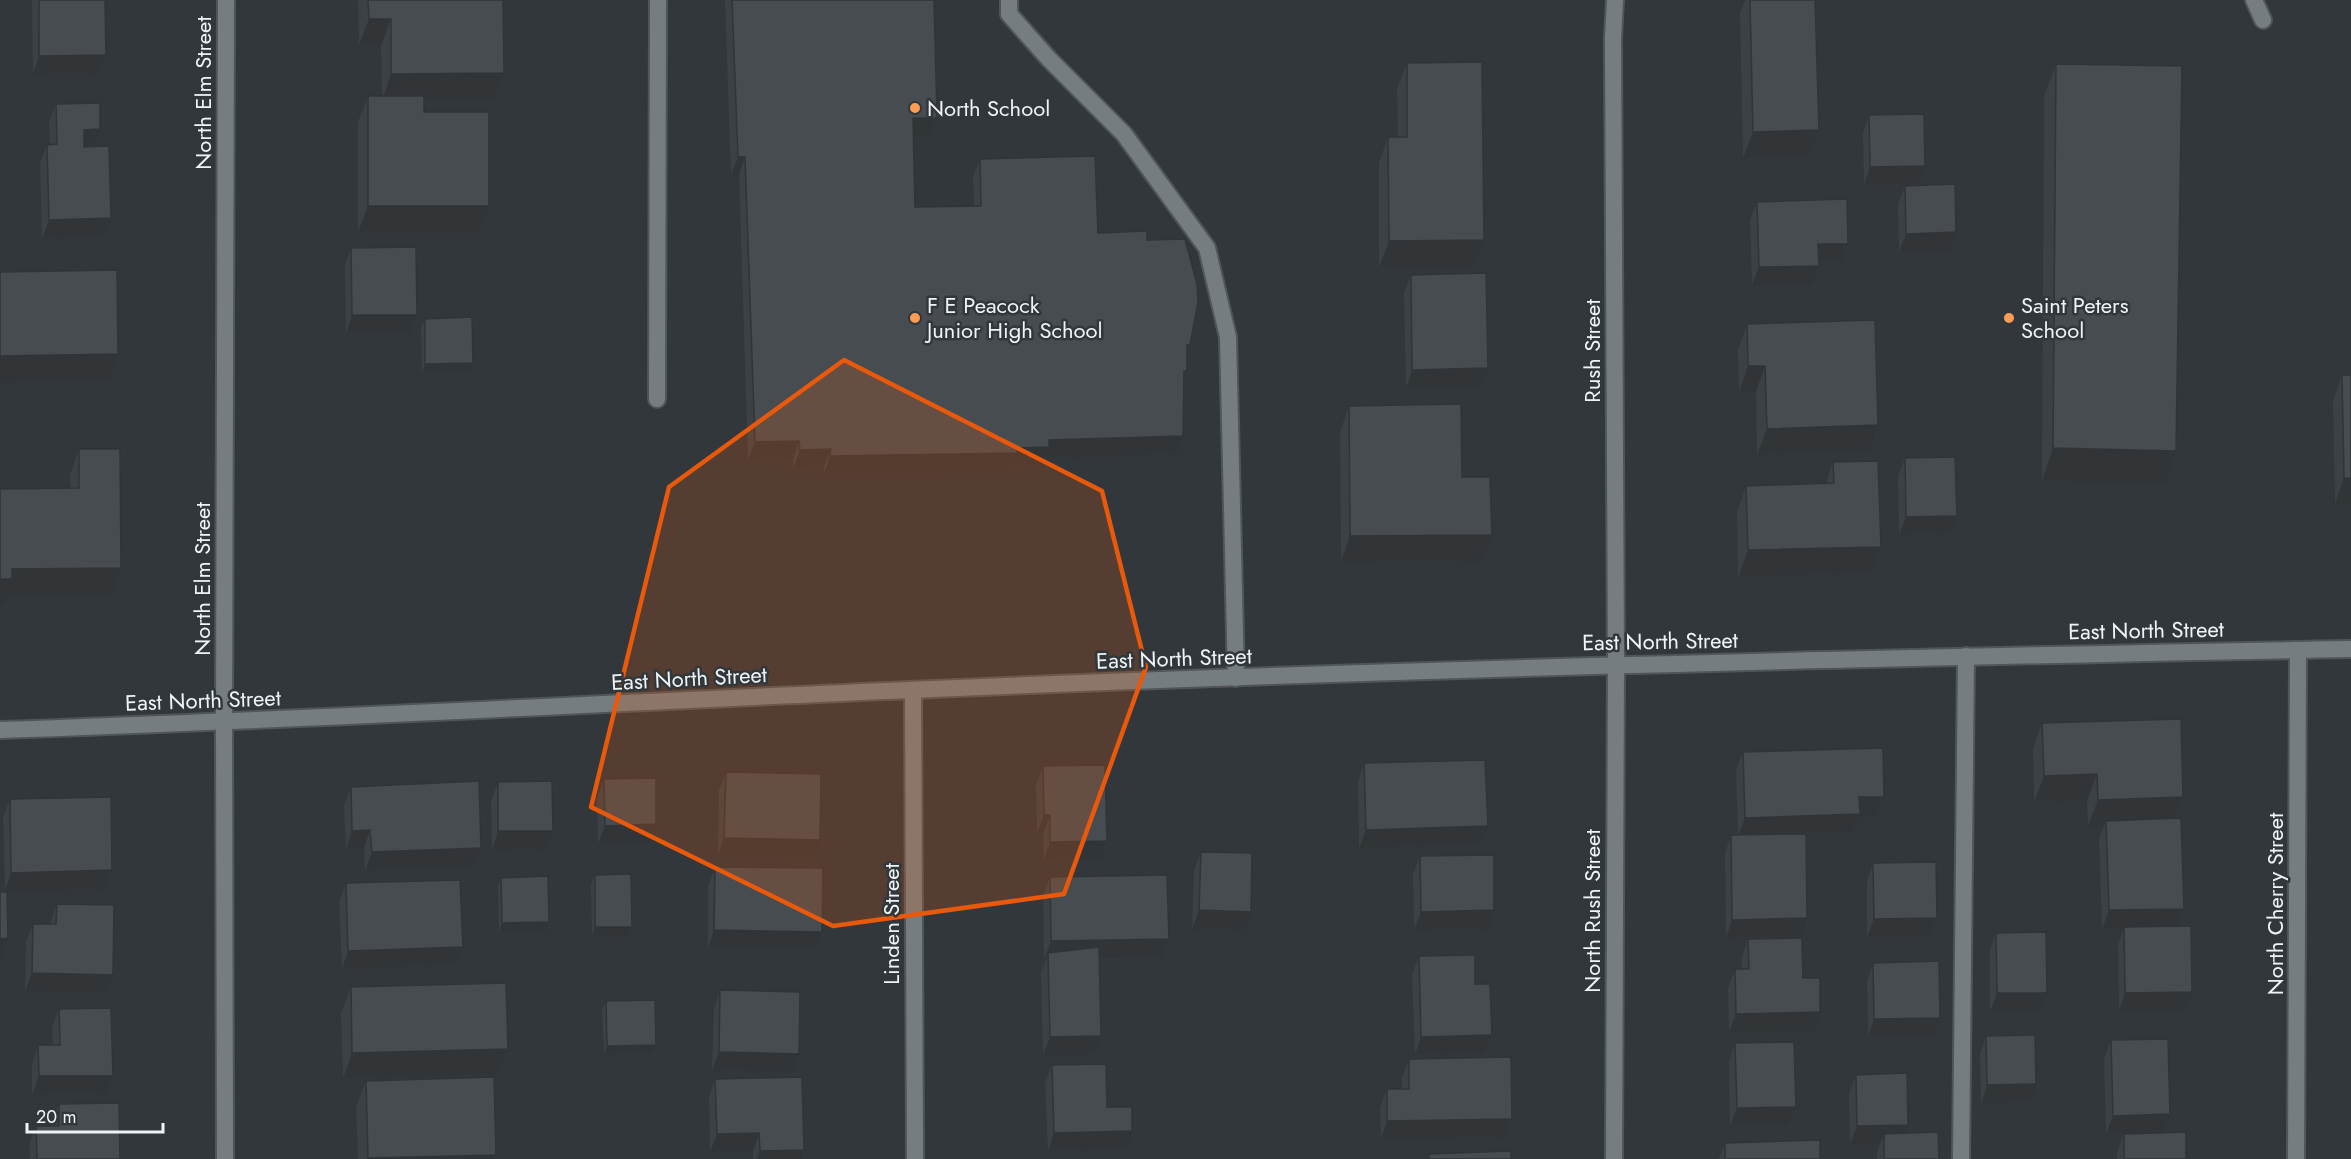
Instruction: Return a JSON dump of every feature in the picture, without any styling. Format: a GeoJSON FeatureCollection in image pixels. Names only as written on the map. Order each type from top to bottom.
{"type":"FeatureCollection","features":[{"type":"Feature","properties":{"kind":"street","name":"North Elm Street"},"geometry":{"type":"LineString","coordinates":[[225,1159],[226,0]]}},
{"type":"Feature","properties":{"kind":"street"},"geometry":{"type":"LineString","coordinates":[[657,399],[658,0]]}},
{"type":"Feature","properties":{"kind":"street"},"geometry":{"type":"LineString","coordinates":[[1009,0],[1009,14],[1049,59],[1124,134],[1207,248],[1228,337],[1236,678]]}},
{"type":"Feature","properties":{"kind":"street","name":"Rush Street"},"geometry":{"type":"LineString","coordinates":[[1615,0],[1613,38],[1616,664]]}},
{"type":"Feature","properties":{"kind":"street"},"geometry":{"type":"LineString","coordinates":[[2254,0],[2263,20]]}},
{"type":"Feature","properties":{"kind":"street","name":"East North Street"},"geometry":{"type":"LineString","coordinates":[[0,730],[224,723],[912,690],[1616,664],[2351,649]]}},
{"type":"Feature","properties":{"kind":"street","name":"North Cherry Street"},"geometry":{"type":"LineString","coordinates":[[2296,1159],[2298,650]]}},
{"type":"Feature","properties":{"kind":"street"},"geometry":{"type":"LineString","coordinates":[[1961,1159],[1966,656]]}},
{"type":"Feature","properties":{"kind":"street","name":"North Rush Street"},"geometry":{"type":"LineString","coordinates":[[1614,1159],[1616,664]]}},
{"type":"Feature","properties":{"kind":"street","name":"Linden Street"},"geometry":{"type":"LineString","coordinates":[[912,690],[915,1159]]}},
{"type":"Feature","properties":{"kind":"highlighted area"},"geometry":{"type":"Polygon","coordinates":[[[844,360],[1102,491],[1146,667],[1064,894],[833,926],[591,807],[669,487],[844,360]]]}},
{"type":"Feature","properties":{"kind":"building"},"geometry":{"type":"Polygon","coordinates":[[[39,0],[105,0],[106,55],[39,56],[39,0]]]}},
{"type":"Feature","properties":{"kind":"building"},"geometry":{"type":"Polygon","coordinates":[[[368,0],[503,0],[504,73],[391,74],[391,19],[369,19],[368,0]]]}},
{"type":"Feature","properties":{"kind":"building"},"geometry":{"type":"Polygon","coordinates":[[[732,0],[934,0],[937,118],[913,118],[915,207],[981,206],[980,159],[1095,156],[1098,233],[1147,231],[1147,240],[1185,239],[1197,284],[1198,302],[1190,345],[1187,345],[1187,371],[1184,371],[1183,436],[1049,440],[1049,447],[1017,448],[1017,453],[830,456],[831,449],[800,450],[799,441],[755,442],[745,157],[738,157],[732,0]]]}},
{"type":"Feature","properties":{"kind":"building"},"geometry":{"type":"Polygon","coordinates":[[[1750,0],[1815,0],[1819,130],[1753,132],[1750,0]]]}},
{"type":"Feature","properties":{"kind":"building"},"geometry":{"type":"Polygon","coordinates":[[[1482,62],[1484,240],[1389,241],[1388,137],[1407,137],[1407,63],[1482,62]]]}},
{"type":"Feature","properties":{"kind":"building"},"geometry":{"type":"Polygon","coordinates":[[[2056,64],[2182,66],[2176,451],[2053,448],[2056,64]]]}},
{"type":"Feature","properties":{"kind":"building"},"geometry":{"type":"Polygon","coordinates":[[[368,96],[424,96],[424,112],[489,112],[489,206],[368,206],[368,96]]]}},
{"type":"Feature","properties":{"kind":"building"},"geometry":{"type":"Polygon","coordinates":[[[100,103],[100,129],[84,130],[84,147],[109,146],[111,218],[49,220],[47,145],[57,144],[56,104],[100,103]]]}},
{"type":"Feature","properties":{"kind":"building"},"geometry":{"type":"Polygon","coordinates":[[[1924,114],[1925,166],[1870,167],[1869,115],[1924,114]]]}},
{"type":"Feature","properties":{"kind":"building"},"geometry":{"type":"Polygon","coordinates":[[[1955,184],[1956,232],[1906,234],[1905,186],[1955,184]]]}},
{"type":"Feature","properties":{"kind":"building"},"geometry":{"type":"Polygon","coordinates":[[[1847,199],[1848,244],[1818,244],[1819,266],[1759,267],[1757,202],[1847,199]]]}},
{"type":"Feature","properties":{"kind":"building"},"geometry":{"type":"Polygon","coordinates":[[[416,247],[417,315],[352,315],[351,248],[416,247]]]}},
{"type":"Feature","properties":{"kind":"building"},"geometry":{"type":"Polygon","coordinates":[[[117,270],[118,354],[0,356],[0,272],[117,270]]]}},
{"type":"Feature","properties":{"kind":"building"},"geometry":{"type":"Polygon","coordinates":[[[1486,273],[1488,368],[1412,370],[1411,275],[1486,273]]]}},
{"type":"Feature","properties":{"kind":"building"},"geometry":{"type":"Polygon","coordinates":[[[472,317],[473,363],[425,364],[425,319],[472,317]]]}},
{"type":"Feature","properties":{"kind":"building"},"geometry":{"type":"Polygon","coordinates":[[[1875,320],[1878,425],[1767,429],[1765,366],[1748,366],[1747,324],[1875,320]]]}},
{"type":"Feature","properties":{"kind":"building"},"geometry":{"type":"Polygon","coordinates":[[[2342,375],[2351,375],[2351,478],[2344,478],[2342,375]]]}},
{"type":"Feature","properties":{"kind":"building"},"geometry":{"type":"Polygon","coordinates":[[[1461,404],[1462,477],[1490,477],[1492,535],[1350,536],[1349,406],[1461,404]]]}},
{"type":"Feature","properties":{"kind":"building"},"geometry":{"type":"Polygon","coordinates":[[[79,449],[120,449],[121,568],[12,569],[12,579],[0,579],[0,489],[79,488],[79,449]]]}},
{"type":"Feature","properties":{"kind":"building"},"geometry":{"type":"Polygon","coordinates":[[[1955,457],[1957,516],[1906,517],[1905,458],[1955,457]]]}},
{"type":"Feature","properties":{"kind":"building"},"geometry":{"type":"Polygon","coordinates":[[[1878,461],[1881,547],[1748,550],[1746,486],[1834,483],[1833,462],[1878,461]]]}},
{"type":"Feature","properties":{"kind":"building"},"geometry":{"type":"Polygon","coordinates":[[[2181,719],[2183,797],[2098,800],[2097,774],[2044,776],[2042,723],[2181,719]]]}},
{"type":"Feature","properties":{"kind":"building"},"geometry":{"type":"Polygon","coordinates":[[[1883,748],[1884,797],[1859,797],[1860,814],[1745,818],[1743,752],[1883,748]]]}},
{"type":"Feature","properties":{"kind":"building"},"geometry":{"type":"Polygon","coordinates":[[[1485,760],[1488,826],[1366,830],[1364,763],[1485,760]]]}},
{"type":"Feature","properties":{"kind":"building"},"geometry":{"type":"Polygon","coordinates":[[[1105,765],[1107,841],[1050,842],[1050,815],[1044,815],[1043,766],[1105,765]]]}},
{"type":"Feature","properties":{"kind":"building"},"geometry":{"type":"Polygon","coordinates":[[[726,772],[821,774],[820,840],[724,838],[726,772]]]}},
{"type":"Feature","properties":{"kind":"building"},"geometry":{"type":"Polygon","coordinates":[[[656,778],[656,824],[605,826],[604,779],[656,778]]]}},
{"type":"Feature","properties":{"kind":"building"},"geometry":{"type":"Polygon","coordinates":[[[479,781],[481,848],[372,852],[370,830],[352,831],[351,787],[479,781]]]}},
{"type":"Feature","properties":{"kind":"building"},"geometry":{"type":"Polygon","coordinates":[[[552,781],[553,831],[498,831],[498,782],[552,781]]]}},
{"type":"Feature","properties":{"kind":"building"},"geometry":{"type":"Polygon","coordinates":[[[111,797],[112,870],[11,873],[10,799],[111,797]]]}},
{"type":"Feature","properties":{"kind":"building"},"geometry":{"type":"Polygon","coordinates":[[[2181,818],[2184,909],[2109,910],[2106,821],[2181,818]]]}},
{"type":"Feature","properties":{"kind":"building"},"geometry":{"type":"Polygon","coordinates":[[[1806,834],[1807,918],[1732,920],[1731,835],[1806,834]]]}},
{"type":"Feature","properties":{"kind":"building"},"geometry":{"type":"Polygon","coordinates":[[[1201,852],[1252,853],[1251,912],[1199,910],[1201,852]]]}},
{"type":"Feature","properties":{"kind":"building"},"geometry":{"type":"Polygon","coordinates":[[[1494,855],[1494,910],[1421,912],[1420,856],[1494,855]]]}},
{"type":"Feature","properties":{"kind":"building"},"geometry":{"type":"Polygon","coordinates":[[[1936,862],[1937,918],[1874,919],[1873,863],[1936,862]]]}},
{"type":"Feature","properties":{"kind":"building"},"geometry":{"type":"Polygon","coordinates":[[[715,867],[823,868],[822,932],[714,930],[715,867]]]}},
{"type":"Feature","properties":{"kind":"building"},"geometry":{"type":"Polygon","coordinates":[[[631,874],[632,927],[595,927],[595,875],[631,874]]]}},
{"type":"Feature","properties":{"kind":"building"},"geometry":{"type":"Polygon","coordinates":[[[1167,875],[1169,939],[1051,941],[1050,877],[1167,875]]]}},
{"type":"Feature","properties":{"kind":"building"},"geometry":{"type":"Polygon","coordinates":[[[548,876],[549,922],[502,923],[501,878],[548,876]]]}},
{"type":"Feature","properties":{"kind":"building"},"geometry":{"type":"Polygon","coordinates":[[[460,880],[463,947],[348,951],[346,883],[460,880]]]}},
{"type":"Feature","properties":{"kind":"building"},"geometry":{"type":"Polygon","coordinates":[[[0,892],[7,892],[8,938],[0,939],[0,892]]]}},
{"type":"Feature","properties":{"kind":"building"},"geometry":{"type":"Polygon","coordinates":[[[57,904],[114,905],[113,975],[32,973],[33,924],[56,924],[57,904]]]}},
{"type":"Feature","properties":{"kind":"building"},"geometry":{"type":"Polygon","coordinates":[[[2191,926],[2192,992],[2125,993],[2124,927],[2191,926]]]}},
{"type":"Feature","properties":{"kind":"building"},"geometry":{"type":"Polygon","coordinates":[[[2046,932],[2047,993],[1997,993],[1996,933],[2046,932]]]}},
{"type":"Feature","properties":{"kind":"building"},"geometry":{"type":"Polygon","coordinates":[[[1802,938],[1803,978],[1820,978],[1820,1012],[1736,1014],[1735,969],[1749,969],[1748,939],[1802,938]]]}},
{"type":"Feature","properties":{"kind":"building"},"geometry":{"type":"Polygon","coordinates":[[[1099,947],[1101,1036],[1050,1037],[1048,953],[1099,947]]]}},
{"type":"Feature","properties":{"kind":"building"},"geometry":{"type":"Polygon","coordinates":[[[1475,955],[1475,984],[1490,984],[1492,1035],[1421,1037],[1419,956],[1475,955]]]}},
{"type":"Feature","properties":{"kind":"building"},"geometry":{"type":"Polygon","coordinates":[[[1939,961],[1940,1018],[1874,1019],[1873,963],[1939,961]]]}},
{"type":"Feature","properties":{"kind":"building"},"geometry":{"type":"Polygon","coordinates":[[[506,983],[508,1049],[352,1053],[351,987],[506,983]]]}},
{"type":"Feature","properties":{"kind":"building"},"geometry":{"type":"Polygon","coordinates":[[[720,990],[800,992],[799,1054],[719,1052],[720,990]]]}},
{"type":"Feature","properties":{"kind":"building"},"geometry":{"type":"Polygon","coordinates":[[[655,1000],[656,1045],[607,1046],[606,1001],[655,1000]]]}},
{"type":"Feature","properties":{"kind":"building"},"geometry":{"type":"Polygon","coordinates":[[[111,1008],[113,1076],[39,1076],[38,1045],[60,1045],[59,1009],[111,1008]]]}},
{"type":"Feature","properties":{"kind":"building"},"geometry":{"type":"Polygon","coordinates":[[[2035,1035],[2036,1084],[1987,1085],[1986,1036],[2035,1035]]]}},
{"type":"Feature","properties":{"kind":"building"},"geometry":{"type":"Polygon","coordinates":[[[2168,1039],[2170,1114],[2113,1116],[2111,1040],[2168,1039]]]}},
{"type":"Feature","properties":{"kind":"building"},"geometry":{"type":"Polygon","coordinates":[[[1794,1042],[1796,1107],[1737,1108],[1735,1043],[1794,1042]]]}},
{"type":"Feature","properties":{"kind":"building"},"geometry":{"type":"Polygon","coordinates":[[[1511,1057],[1512,1119],[1387,1121],[1387,1089],[1409,1089],[1409,1059],[1511,1057]]]}},
{"type":"Feature","properties":{"kind":"building"},"geometry":{"type":"Polygon","coordinates":[[[1106,1064],[1107,1107],[1132,1107],[1132,1131],[1054,1133],[1052,1065],[1106,1064]]]}},
{"type":"Feature","properties":{"kind":"building"},"geometry":{"type":"Polygon","coordinates":[[[1907,1073],[1908,1125],[1857,1126],[1856,1075],[1907,1073]]]}},
{"type":"Feature","properties":{"kind":"building"},"geometry":{"type":"Polygon","coordinates":[[[494,1077],[496,1155],[368,1158],[366,1081],[494,1077]]]}},
{"type":"Feature","properties":{"kind":"building"},"geometry":{"type":"Polygon","coordinates":[[[802,1077],[804,1150],[760,1151],[759,1133],[717,1134],[715,1079],[802,1077]]]}},
{"type":"Feature","properties":{"kind":"building"},"geometry":{"type":"Polygon","coordinates":[[[119,1103],[120,1159],[37,1159],[36,1126],[59,1126],[59,1104],[119,1103]]]}},
{"type":"Feature","properties":{"kind":"building"},"geometry":{"type":"Polygon","coordinates":[[[1938,1132],[1939,1159],[1884,1159],[1884,1134],[1938,1132]]]}},
{"type":"Feature","properties":{"kind":"building"},"geometry":{"type":"Polygon","coordinates":[[[2186,1132],[2186,1159],[2124,1159],[2124,1134],[2186,1132]]]}},
{"type":"Feature","properties":{"kind":"building"},"geometry":{"type":"Polygon","coordinates":[[[1820,1140],[1820,1159],[1725,1159],[1725,1143],[1820,1140]]]}},
{"type":"Feature","properties":{"kind":"building"},"geometry":{"type":"Polygon","coordinates":[[[1511,1151],[1511,1159],[1429,1159],[1429,1154],[1511,1151]]]}},
{"type":"Feature","properties":{"kind":"place","name":"North School"},"geometry":{"type":"Point","coordinates":[915,108]}},
{"type":"Feature","properties":{"kind":"place","name":"F E Peacock Junior High School"},"geometry":{"type":"Point","coordinates":[915,318]}},
{"type":"Feature","properties":{"kind":"place","name":"Saint Peters School"},"geometry":{"type":"Point","coordinates":[2009,318]}}]}
